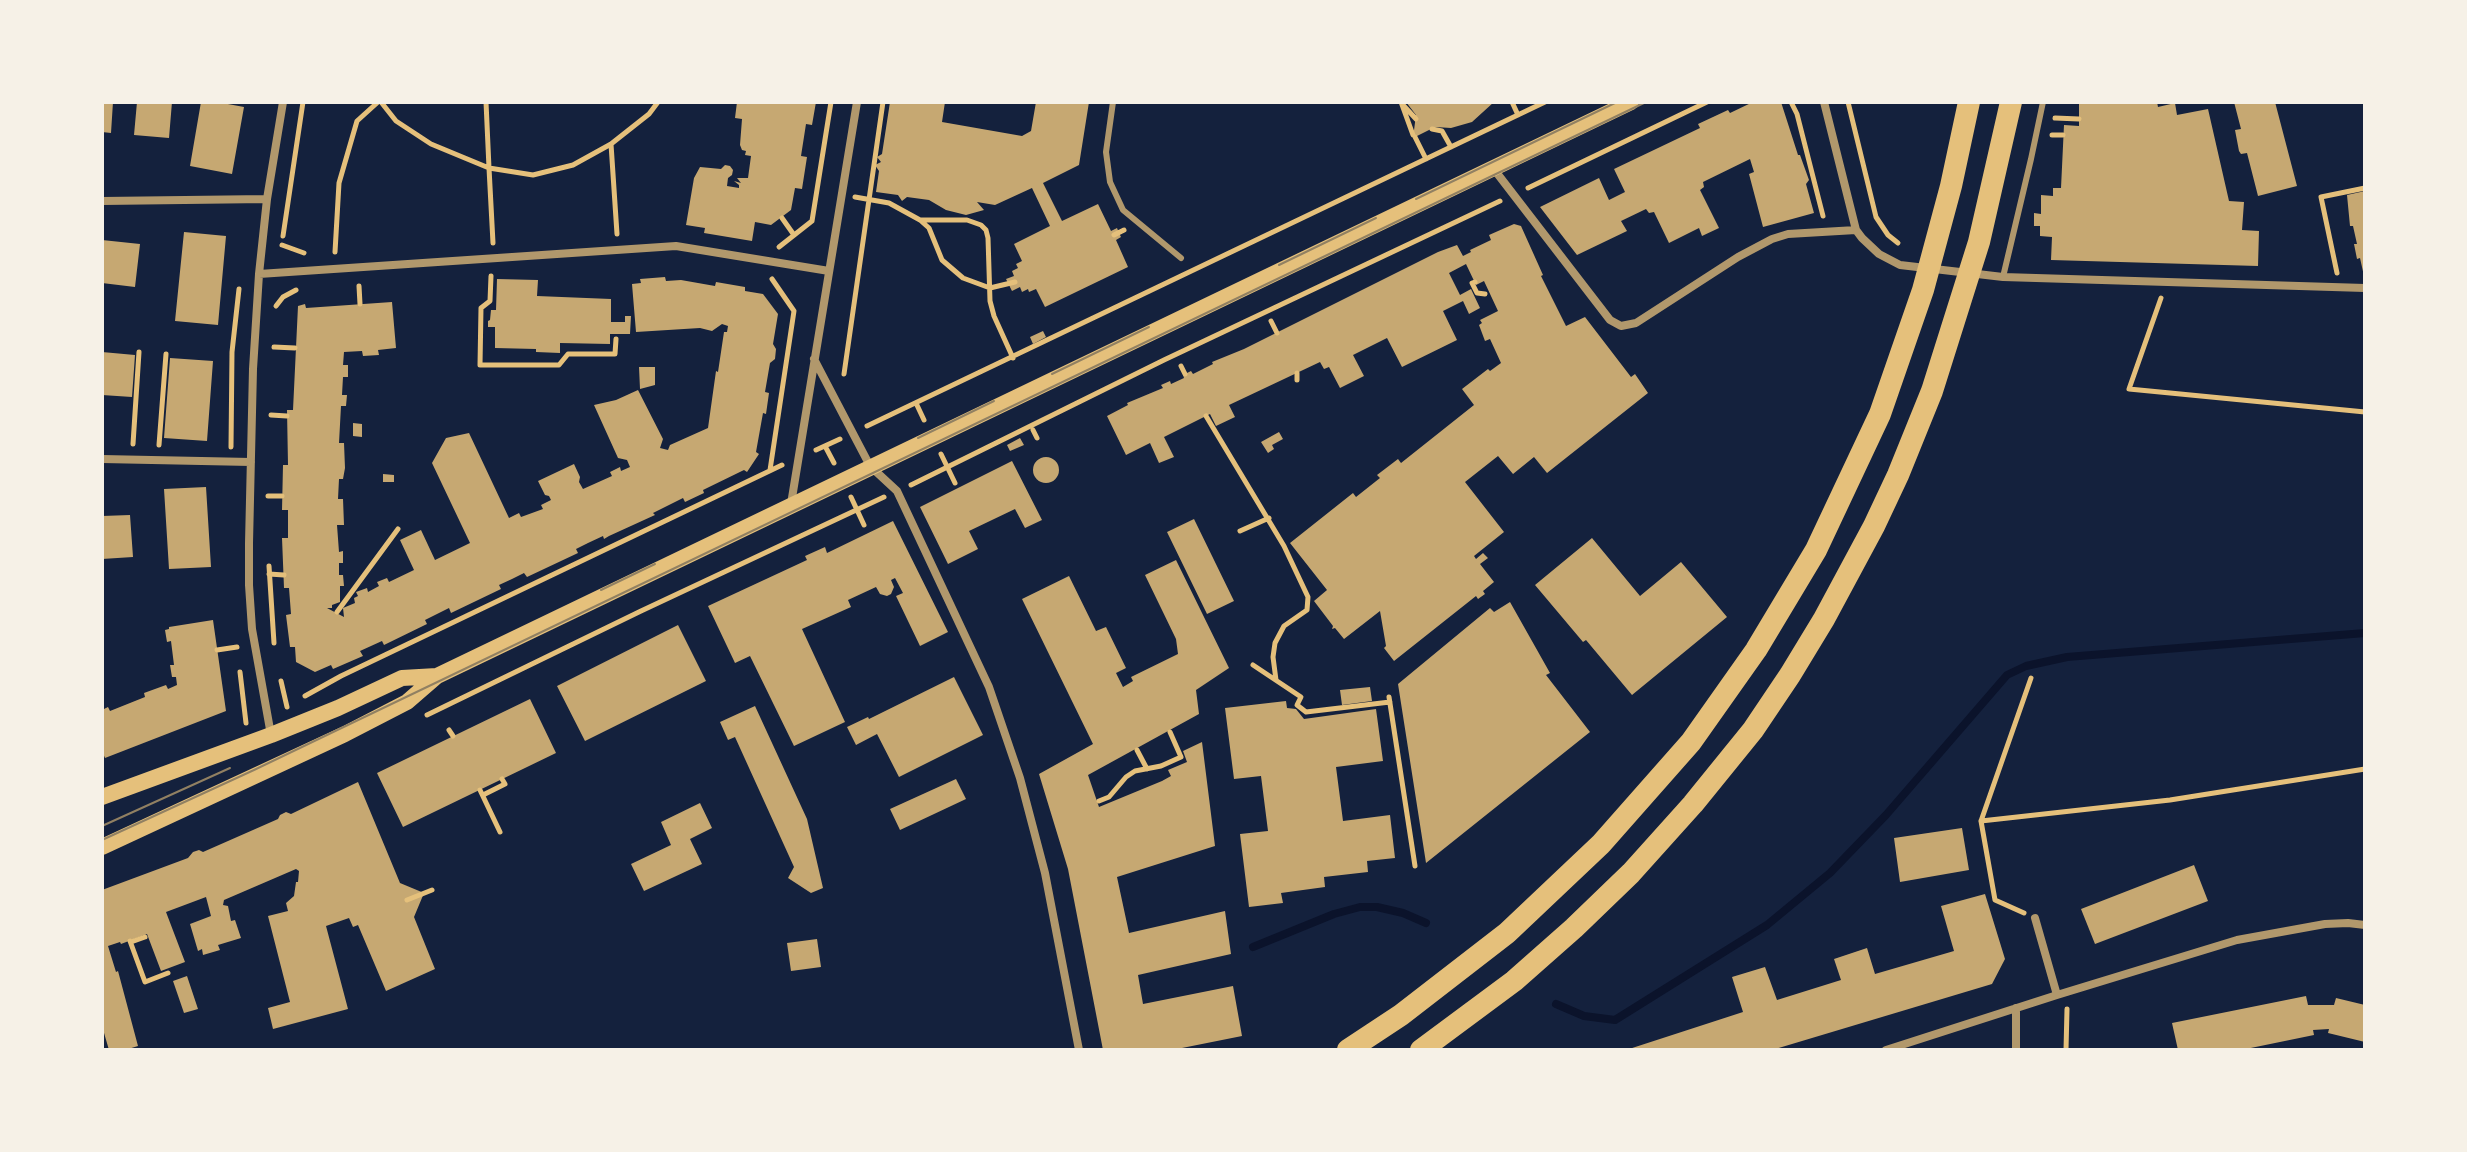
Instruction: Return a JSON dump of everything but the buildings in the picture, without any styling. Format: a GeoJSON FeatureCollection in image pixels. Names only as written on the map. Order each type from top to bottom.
{"type":"FeatureCollection","features":[{"type":"Feature","properties":{"kind":"highway"},"geometry":{"type":"LineString","coordinates":[[1348,1050],[1401,1015],[1507,933],[1601,844],[1662,777],[1718,706],[1792,593],[1880,414],[1923,290],[1951,186],[1969,102]]}},
{"type":"Feature","properties":{"kind":"highway"},"geometry":{"type":"LineString","coordinates":[[1421,1050],[1514,981],[1574,928],[1662,839],[1743,742],[1790,675],[1850,573],[1919,425],[1947,349],[1979,242],[2011,102]]}},
{"type":"Feature","properties":{"kind":"main road"},"geometry":{"type":"LineString","coordinates":[[102,847],[383,715],[407,702],[437,676],[1631,102]]}},
{"type":"Feature","properties":{"kind":"main road"},"geometry":{"type":"LineString","coordinates":[[102,797],[271,735],[402,678],[437,676]]}},
{"type":"Feature","properties":{"kind":"street"},"geometry":{"type":"LineString","coordinates":[[271,735],[252,629],[249,585],[251,462],[259,274],[267,199],[283,102]]}},
{"type":"Feature","properties":{"kind":"street"},"geometry":{"type":"LineString","coordinates":[[791,505],[857,102]]}},
{"type":"Feature","properties":{"kind":"street"},"geometry":{"type":"LineString","coordinates":[[1824,102],[1856,230],[1879,254],[1900,265],[2003,277],[2365,288]]}},
{"type":"Feature","properties":{"kind":"street"},"geometry":{"type":"LineString","coordinates":[[1493,168],[1610,320],[1621,326],[1636,323],[1763,243],[1788,234],[1856,230]]}},
{"type":"Feature","properties":{"kind":"street"},"geometry":{"type":"LineString","coordinates":[[102,201],[267,199]]}},
{"type":"Feature","properties":{"kind":"street"},"geometry":{"type":"LineString","coordinates":[[259,274],[676,246],[829,271]]}},
{"type":"Feature","properties":{"kind":"street"},"geometry":{"type":"LineString","coordinates":[[814,359],[870,466],[897,491],[989,687],[1020,778],[1045,873],[1079,1050]]}},
{"type":"Feature","properties":{"kind":"street"},"geometry":{"type":"LineString","coordinates":[[102,459],[251,462]]}},
{"type":"Feature","properties":{"kind":"street"},"geometry":{"type":"LineString","coordinates":[[2035,918],[2057,995]]}},
{"type":"Feature","properties":{"kind":"street"},"geometry":{"type":"LineString","coordinates":[[1886,1050],[2057,995],[2264,934],[2339,923],[2365,925]]}},
{"type":"Feature","properties":{"kind":"street"},"geometry":{"type":"LineString","coordinates":[[2016,1008],[2016,1050]]}},
{"type":"Feature","properties":{"kind":"lane"},"geometry":{"type":"LineString","coordinates":[[1113,102],[1106,152],[1110,182],[1123,210],[1181,258]]}},
{"type":"Feature","properties":{"kind":"lane"},"geometry":{"type":"LineString","coordinates":[[2003,277],[2043,102]]}},
{"type":"Feature","properties":{"kind":"path"},"geometry":{"type":"LineString","coordinates":[[276,320],[278,273],[303,102]]}},
{"type":"Feature","properties":{"kind":"path"},"geometry":{"type":"LineString","coordinates":[[335,252],[339,183],[357,121],[379,102],[396,121],[431,144],[489,168],[533,175],[573,165],[611,144],[649,114],[658,102]]}},
{"type":"Feature","properties":{"kind":"path"},"geometry":{"type":"LineString","coordinates":[[486,102],[493,243]]}},
{"type":"Feature","properties":{"kind":"path"},"geometry":{"type":"LineString","coordinates":[[812,221],[831,102]]}},
{"type":"Feature","properties":{"kind":"path"},"geometry":{"type":"LineString","coordinates":[[849,385],[842,372],[883,102]]}},
{"type":"Feature","properties":{"kind":"path"},"geometry":{"type":"LineString","coordinates":[[1401,102],[1416,119]]}},
{"type":"Feature","properties":{"kind":"path"},"geometry":{"type":"LineString","coordinates":[[1401,102],[1426,159]]}},
{"type":"Feature","properties":{"kind":"path"},"geometry":{"type":"LineString","coordinates":[[1512,102],[1518,115]]}},
{"type":"Feature","properties":{"kind":"path"},"geometry":{"type":"LineString","coordinates":[[246,723],[287,707],[341,676],[1545,102]]}},
{"type":"Feature","properties":{"kind":"path"},"geometry":{"type":"LineString","coordinates":[[425,716],[1707,102]]}},
{"type":"Feature","properties":{"kind":"path"},"geometry":{"type":"LineString","coordinates":[[1791,102],[1797,114],[1809,174],[1829,232]]}},
{"type":"Feature","properties":{"kind":"path"},"geometry":{"type":"LineString","coordinates":[[1848,102],[1876,217]]}},
{"type":"Feature","properties":{"kind":"path"},"geometry":{"type":"LineString","coordinates":[[2046,118],[2079,119]]}},
{"type":"Feature","properties":{"kind":"path"},"geometry":{"type":"LineString","coordinates":[[1432,129],[1442,131],[1451,147]]}},
{"type":"Feature","properties":{"kind":"path"},"geometry":{"type":"LineString","coordinates":[[611,144],[617,234]]}},
{"type":"Feature","properties":{"kind":"path"},"geometry":{"type":"LineString","coordinates":[[2337,274],[2321,197],[2365,188]]}},
{"type":"Feature","properties":{"kind":"path"},"geometry":{"type":"LineString","coordinates":[[842,195],[889,203],[920,220],[929,228],[942,260],[963,278],[990,288],[1015,282]]}},
{"type":"Feature","properties":{"kind":"path"},"geometry":{"type":"LineString","coordinates":[[920,220],[956,217],[975,222],[986,230],[994,316],[1013,358]]}},
{"type":"Feature","properties":{"kind":"path"},"geometry":{"type":"LineString","coordinates":[[782,218],[794,235]]}},
{"type":"Feature","properties":{"kind":"path"},"geometry":{"type":"LineString","coordinates":[[476,277],[505,275]]}},
{"type":"Feature","properties":{"kind":"path"},"geometry":{"type":"LineString","coordinates":[[491,276],[490,301],[481,308],[480,365],[559,365],[564,353],[615,354],[616,339]]}},
{"type":"Feature","properties":{"kind":"path"},"geometry":{"type":"LineString","coordinates":[[758,276],[771,278],[794,311],[770,470]]}},
{"type":"Feature","properties":{"kind":"path"},"geometry":{"type":"LineString","coordinates":[[1475,282],[1472,283],[1477,293],[1485,294]]}},
{"type":"Feature","properties":{"kind":"path"},"geometry":{"type":"LineString","coordinates":[[360,304],[359,286],[373,285]]}},
{"type":"Feature","properties":{"kind":"path"},"geometry":{"type":"LineString","coordinates":[[276,306],[289,292],[299,290]]}},
{"type":"Feature","properties":{"kind":"path"},"geometry":{"type":"LineString","coordinates":[[2159,302],[2129,389],[2365,412]]}},
{"type":"Feature","properties":{"kind":"path"},"geometry":{"type":"LineString","coordinates":[[1271,321],[1277,333]]}},
{"type":"Feature","properties":{"kind":"path"},"geometry":{"type":"LineString","coordinates":[[273,359],[275,333]]}},
{"type":"Feature","properties":{"kind":"path"},"geometry":{"type":"LineString","coordinates":[[274,347],[295,348]]}},
{"type":"Feature","properties":{"kind":"path"},"geometry":{"type":"LineString","coordinates":[[132,449],[139,352]]}},
{"type":"Feature","properties":{"kind":"path"},"geometry":{"type":"LineString","coordinates":[[159,450],[166,354]]}},
{"type":"Feature","properties":{"kind":"path"},"geometry":{"type":"LineString","coordinates":[[1181,366],[1185,374]]}},
{"type":"Feature","properties":{"kind":"path"},"geometry":{"type":"LineString","coordinates":[[270,429],[271,400]]}},
{"type":"Feature","properties":{"kind":"path"},"geometry":{"type":"LineString","coordinates":[[862,412],[868,426]]}},
{"type":"Feature","properties":{"kind":"path"},"geometry":{"type":"LineString","coordinates":[[271,415],[287,416]]}},
{"type":"Feature","properties":{"kind":"path"},"geometry":{"type":"LineString","coordinates":[[1206,416],[1269,518],[1296,568],[1309,601],[1307,610],[1284,626],[1275,643],[1276,680]]}},
{"type":"Feature","properties":{"kind":"path"},"geometry":{"type":"LineString","coordinates":[[1033,430],[1037,438]]}},
{"type":"Feature","properties":{"kind":"path"},"geometry":{"type":"LineString","coordinates":[[268,483],[268,510]]}},
{"type":"Feature","properties":{"kind":"path"},"geometry":{"type":"LineString","coordinates":[[268,496],[282,496]]}},
{"type":"Feature","properties":{"kind":"path"},"geometry":{"type":"LineString","coordinates":[[1240,531],[1269,518]]}},
{"type":"Feature","properties":{"kind":"path"},"geometry":{"type":"LineString","coordinates":[[337,612],[398,529]]}},
{"type":"Feature","properties":{"kind":"path"},"geometry":{"type":"LineString","coordinates":[[268,563],[275,653]]}},
{"type":"Feature","properties":{"kind":"path"},"geometry":{"type":"LineString","coordinates":[[269,574],[284,575]]}},
{"type":"Feature","properties":{"kind":"path"},"geometry":{"type":"LineString","coordinates":[[217,650],[237,647]]}},
{"type":"Feature","properties":{"kind":"path"},"geometry":{"type":"LineString","coordinates":[[1253,665],[1301,697],[1297,705],[1306,712],[1390,699],[1415,866]]}},
{"type":"Feature","properties":{"kind":"path"},"geometry":{"type":"LineString","coordinates":[[278,667],[287,707]]}},
{"type":"Feature","properties":{"kind":"path"},"geometry":{"type":"LineString","coordinates":[[2031,678],[1981,821],[1995,900],[2035,918]]}},
{"type":"Feature","properties":{"kind":"path"},"geometry":{"type":"LineString","coordinates":[[1099,801],[1109,797],[1135,771],[1181,757],[1170,732]]}},
{"type":"Feature","properties":{"kind":"path"},"geometry":{"type":"LineString","coordinates":[[1137,750],[1147,769]]}},
{"type":"Feature","properties":{"kind":"path"},"geometry":{"type":"LineString","coordinates":[[1981,821],[2170,800],[2365,769]]}},
{"type":"Feature","properties":{"kind":"path"},"geometry":{"type":"LineString","coordinates":[[500,832],[481,793],[505,784],[502,779]]}},
{"type":"Feature","properties":{"kind":"path"},"geometry":{"type":"LineString","coordinates":[[407,900],[432,890]]}},
{"type":"Feature","properties":{"kind":"path"},"geometry":{"type":"LineString","coordinates":[[145,937],[131,942],[145,982],[168,973]]}},
{"type":"Feature","properties":{"kind":"path"},"geometry":{"type":"LineString","coordinates":[[2066,1050],[2067,992]]}},
{"type":"Feature","properties":{"kind":"waterway"},"geometry":{"type":"LineString","coordinates":[[1556,1004],[1584,1016],[1615,1020],[1767,925],[1830,873],[1886,815],[2007,675],[2026,666],[2067,657],[2365,633]]}},
{"type":"Feature","properties":{"kind":"waterway"},"geometry":{"type":"LineString","coordinates":[[1253,947],[1334,914],[1360,907],[1403,913],[1426,923]]}},
{"type":"Feature","properties":{"kind":"tram line"},"geometry":{"type":"LineString","coordinates":[[1416,199],[1617,102]]}},
{"type":"Feature","properties":{"kind":"tram line"},"geometry":{"type":"LineString","coordinates":[[102,840],[1646,102]]}},
{"type":"Feature","properties":{"kind":"tram line"},"geometry":{"type":"LineString","coordinates":[[1279,265],[1376,218]]}},
{"type":"Feature","properties":{"kind":"tram line"},"geometry":{"type":"LineString","coordinates":[[1052,374],[1149,327]]}},
{"type":"Feature","properties":{"kind":"tram line"},"geometry":{"type":"LineString","coordinates":[[918,438],[994,401]]}},
{"type":"Feature","properties":{"kind":"tram line"},"geometry":{"type":"LineString","coordinates":[[601,590],[655,564]]}},
{"type":"Feature","properties":{"kind":"tram line"},"geometry":{"type":"LineString","coordinates":[[102,826],[230,768]]}}]}
